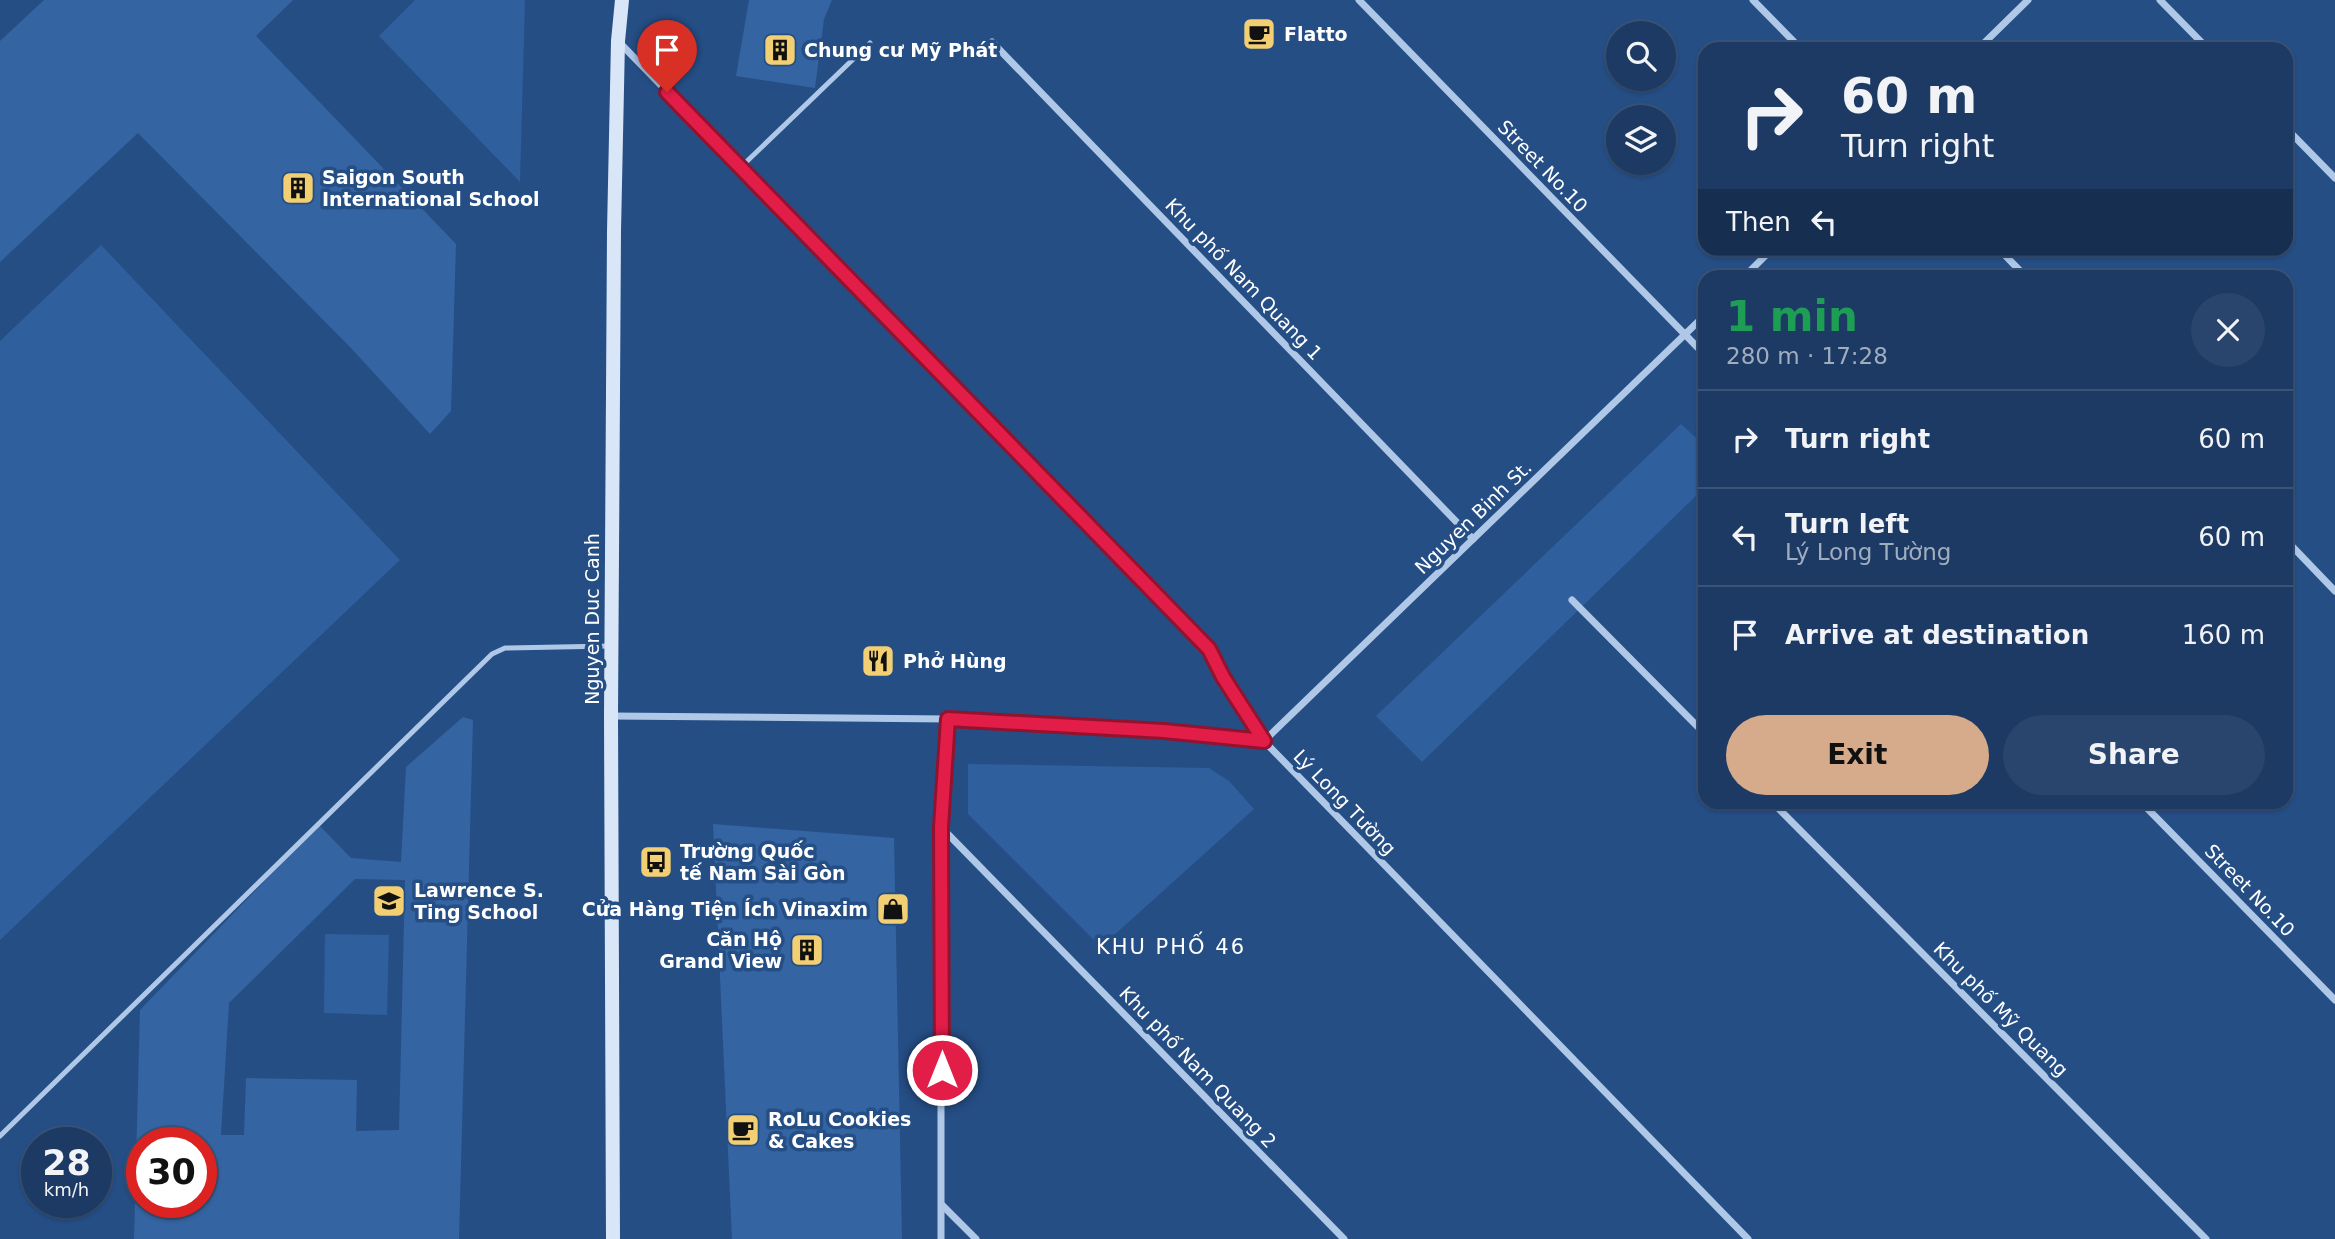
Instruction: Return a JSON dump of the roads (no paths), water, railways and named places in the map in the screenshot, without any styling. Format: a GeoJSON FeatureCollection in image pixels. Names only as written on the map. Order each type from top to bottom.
{"type":"FeatureCollection","features":[{"type":"Feature","properties":{"kind":"main road","name":"Nguyen Duc Canh"},"geometry":{"type":"LineString","coordinates":[[612,1239],[614,245],[618,41],[622,0]]}},
{"type":"Feature","properties":{"kind":"street","name":"Street No.10"},"geometry":{"type":"LineString","coordinates":[[1359,0],[1698,348]]}},
{"type":"Feature","properties":{"kind":"street"},"geometry":{"type":"LineString","coordinates":[[1753,0],[1794,42]]}},
{"type":"Feature","properties":{"kind":"street"},"geometry":{"type":"LineString","coordinates":[[1985,42],[2028,0]]}},
{"type":"Feature","properties":{"kind":"street"},"geometry":{"type":"LineString","coordinates":[[2160,0],[2201,42]]}},
{"type":"Feature","properties":{"kind":"street","name":"Lý Long Tường"},"geometry":{"type":"LineString","coordinates":[[618,41],[1209,649],[1223,677],[1264,741],[1748,1239]]}},
{"type":"Feature","properties":{"kind":"street","name":"Khu phố Nam Quang 1"},"geometry":{"type":"LineString","coordinates":[[992,42],[1473,539]]}},
{"type":"Feature","properties":{"kind":"street"},"geometry":{"type":"LineString","coordinates":[[2293,135],[2335,178]]}},
{"type":"Feature","properties":{"kind":"street"},"geometry":{"type":"LineString","coordinates":[[1751,270],[1765,256]]}},
{"type":"Feature","properties":{"kind":"street"},"geometry":{"type":"LineString","coordinates":[[2006,256],[2019,270]]}},
{"type":"Feature","properties":{"kind":"street","name":"Nguyen Binh St."},"geometry":{"type":"LineString","coordinates":[[1264,741],[1698,322]]}},
{"type":"Feature","properties":{"kind":"street"},"geometry":{"type":"LineString","coordinates":[[2293,548],[2335,591]]}},
{"type":"Feature","properties":{"kind":"street"},"geometry":{"type":"LineString","coordinates":[[1572,600],[1698,727]]}},
{"type":"Feature","properties":{"kind":"street"},"geometry":{"type":"LineString","coordinates":[[611,716],[948,719],[1164,731],[1264,741]]}},
{"type":"Feature","properties":{"kind":"street"},"geometry":{"type":"LineString","coordinates":[[941,1239],[941,827],[948,719]]}},
{"type":"Feature","properties":{"kind":"street","name":"Khu phố Mỹ Quang"},"geometry":{"type":"LineString","coordinates":[[1779,809],[2206,1239]]}},
{"type":"Feature","properties":{"kind":"street","name":"Street No.10"},"geometry":{"type":"LineString","coordinates":[[2148,809],[2335,1000]]}},
{"type":"Feature","properties":{"kind":"street","name":"Khu phố Nam Quang 2"},"geometry":{"type":"LineString","coordinates":[[941,827],[1344,1239]]}},
{"type":"Feature","properties":{"kind":"street"},"geometry":{"type":"LineString","coordinates":[[942,1205],[976,1239]]}},
{"type":"Feature","properties":{"kind":"lane"},"geometry":{"type":"LineString","coordinates":[[741,167],[870,43]]}},
{"type":"Feature","properties":{"kind":"lane"},"geometry":{"type":"LineString","coordinates":[[0,1136],[492,653],[505,648],[612,646]]}},
{"type":"Feature","properties":{"kind":"place","name":"Flatto"},"geometry":{"type":"Point","coordinates":[1259,34]}},
{"type":"Feature","properties":{"kind":"place","name":"Chung cư Mỹ Phát"},"geometry":{"type":"Point","coordinates":[780,50]}},
{"type":"Feature","properties":{"kind":"place","name":"Saigon South International School"},"geometry":{"type":"Point","coordinates":[298,188]}},
{"type":"Feature","properties":{"kind":"place","name":"Phở Hùng"},"geometry":{"type":"Point","coordinates":[878,661]}},
{"type":"Feature","properties":{"kind":"place","name":"Trường Quốc tế Nam Sài Gòn"},"geometry":{"type":"Point","coordinates":[656,862]}},
{"type":"Feature","properties":{"kind":"place","name":"Lawrence S. Ting School"},"geometry":{"type":"Point","coordinates":[389,901]}},
{"type":"Feature","properties":{"kind":"place","name":"Cửa Hàng Tiện Ích Vinaxim"},"geometry":{"type":"Point","coordinates":[893,909]}},
{"type":"Feature","properties":{"kind":"place","name":"Căn Hộ Grand View"},"geometry":{"type":"Point","coordinates":[807,950]}},
{"type":"Feature","properties":{"kind":"place","name":"RoLu Cookies & Cakes"},"geometry":{"type":"Point","coordinates":[743,1130]}},
{"type":"Feature","properties":{"kind":"district","name":"KHU PHỐ 46"},"geometry":{"type":"Point","coordinates":[1171,947]}}]}
